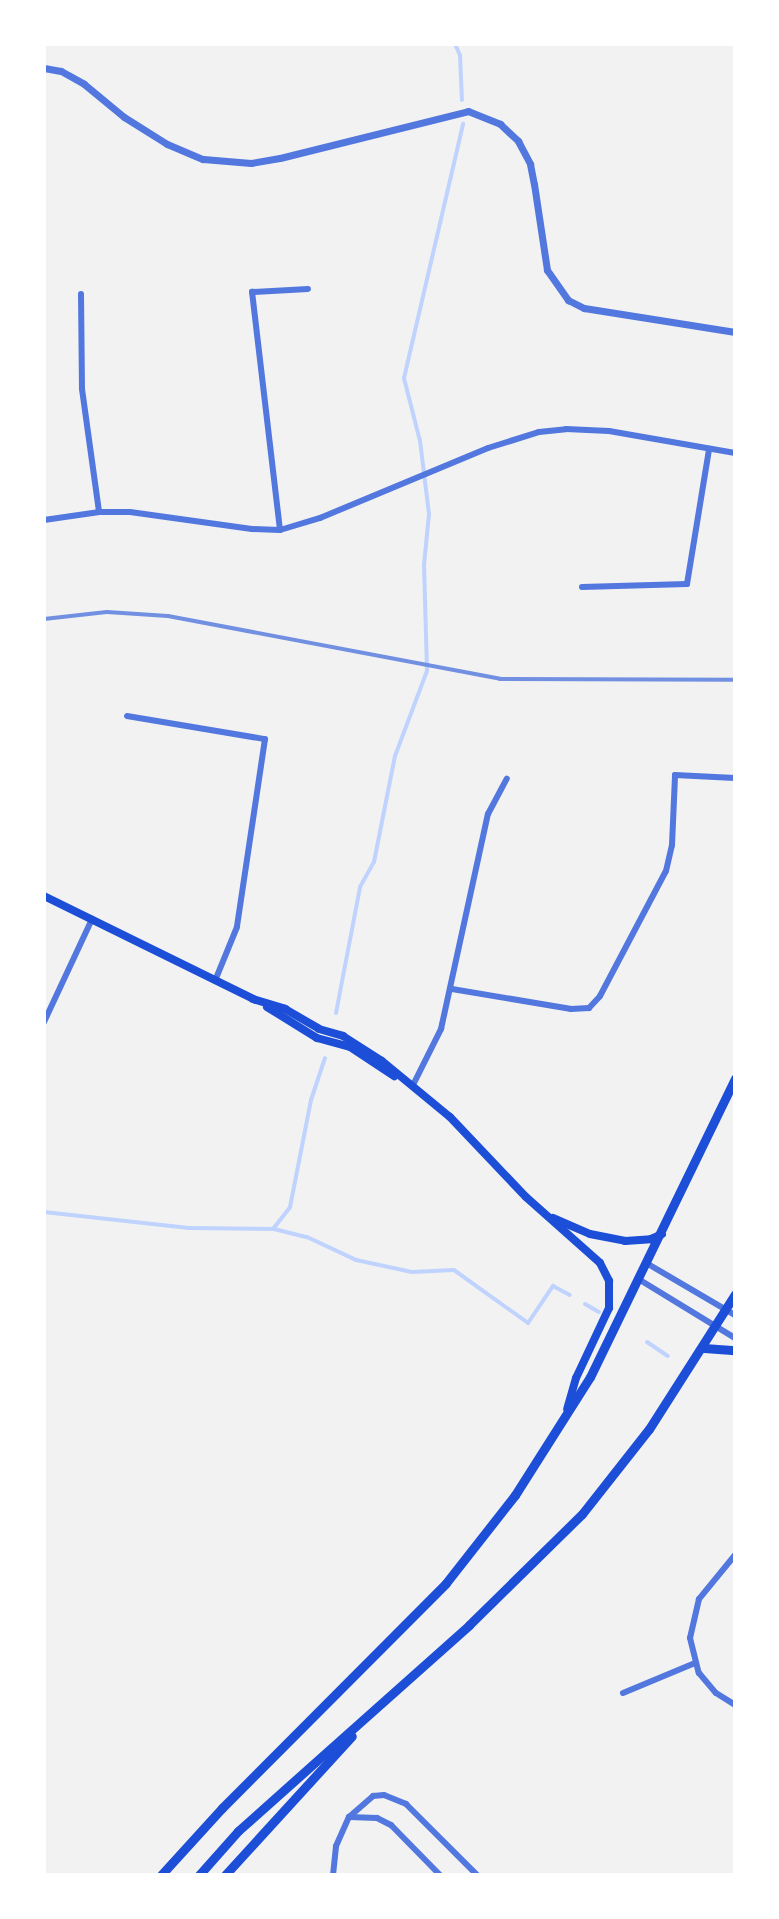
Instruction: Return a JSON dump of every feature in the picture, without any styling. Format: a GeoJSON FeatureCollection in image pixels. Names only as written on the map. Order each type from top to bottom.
{"type":"FeatureCollection","features":[{"type":"Feature","properties":{"kind":"main road"},"geometry":{"type":"LineString","coordinates":[[44,896],[253,999],[317,1038],[343,1044],[413,1085],[597,1260],[609,1281],[609,1308],[576,1378],[564,1421]]}},
{"type":"Feature","properties":{"kind":"main road"},"geometry":{"type":"LineString","coordinates":[[161,1875],[222,1808],[465,1561],[506,1508],[564,1421],[640,1280],[735,1078]]}},
{"type":"Feature","properties":{"kind":"main road"},"geometry":{"type":"LineString","coordinates":[[542,1211],[569,1226],[625,1241],[651,1239],[663,1234]]}},
{"type":"Feature","properties":{"kind":"main road"},"geometry":{"type":"LineString","coordinates":[[199,1875],[238,1831],[469,1625],[582,1514],[631,1455],[716,1327],[730,1312],[735,1294]]}},
{"type":"Feature","properties":{"kind":"main road"},"geometry":{"type":"LineString","coordinates":[[704,1348],[735,1350]]}},
{"type":"Feature","properties":{"kind":"main road"},"geometry":{"type":"LineString","coordinates":[[225,1875],[376,1709]]}},
{"type":"Feature","properties":{"kind":"street"},"geometry":{"type":"LineString","coordinates":[[44,68],[61,71],[84,84],[124,117],[167,144],[203,159],[251,163],[280,158],[468,111],[500,124],[518,141],[532,174],[547,270],[568,300],[584,308],[735,332]]}},
{"type":"Feature","properties":{"kind":"street"},"geometry":{"type":"LineString","coordinates":[[280,530],[252,292],[308,289]]}},
{"type":"Feature","properties":{"kind":"street"},"geometry":{"type":"LineString","coordinates":[[81,294],[82,389],[99,512]]}},
{"type":"Feature","properties":{"kind":"street"},"geometry":{"type":"LineString","coordinates":[[44,520],[99,512],[280,530],[302,526],[514,440],[566,429],[609,431],[735,453]]}},
{"type":"Feature","properties":{"kind":"street"},"geometry":{"type":"LineString","coordinates":[[582,587],[687,584],[709,449]]}},
{"type":"Feature","properties":{"kind":"street"},"geometry":{"type":"LineString","coordinates":[[127,716],[265,739],[237,927],[215,981]]}},
{"type":"Feature","properties":{"kind":"street"},"geometry":{"type":"LineString","coordinates":[[452,989],[571,1009],[589,1008],[600,996],[666,871],[672,845],[675,775],[735,778]]}},
{"type":"Feature","properties":{"kind":"street"},"geometry":{"type":"LineString","coordinates":[[413,1085],[435,1046],[452,989],[488,814],[507,779]]}},
{"type":"Feature","properties":{"kind":"street"},"geometry":{"type":"LineString","coordinates":[[44,1022],[92,919]]}},
{"type":"Feature","properties":{"kind":"street"},"geometry":{"type":"LineString","coordinates":[[648,1264],[730,1312]]}},
{"type":"Feature","properties":{"kind":"street"},"geometry":{"type":"LineString","coordinates":[[640,1280],[735,1338]]}},
{"type":"Feature","properties":{"kind":"street"},"geometry":{"type":"LineString","coordinates":[[735,1555],[707,1586],[694,1612],[690,1638],[695,1663],[706,1684],[735,1705]]}},
{"type":"Feature","properties":{"kind":"street"},"geometry":{"type":"LineString","coordinates":[[623,1693],[695,1663]]}},
{"type":"Feature","properties":{"kind":"street"},"geometry":{"type":"LineString","coordinates":[[333,1875],[336,1846],[349,1817],[373,1796],[395,1798],[415,1813],[477,1875]]}},
{"type":"Feature","properties":{"kind":"street"},"geometry":{"type":"LineString","coordinates":[[349,1817],[377,1818],[391,1825],[440,1875]]}},
{"type":"Feature","properties":{"kind":"waterway"},"geometry":{"type":"LineString","coordinates":[[455,44],[460,55],[462,100]]}},
{"type":"Feature","properties":{"kind":"waterway"},"geometry":{"type":"LineString","coordinates":[[336,1013],[360,887],[374,862],[395,756],[427,671],[424,565],[429,514],[420,441],[404,378],[463,124]]}},
{"type":"Feature","properties":{"kind":"waterway"},"geometry":{"type":"LineString","coordinates":[[44,1212],[189,1228],[273,1229],[290,1207],[311,1100],[325,1058]]}},
{"type":"Feature","properties":{"kind":"waterway"},"geometry":{"type":"LineString","coordinates":[[274,1229],[307,1237],[356,1260],[412,1272],[454,1270],[528,1323],[553,1286],[570,1295]]}},
{"type":"Feature","properties":{"kind":"waterway"},"geometry":{"type":"LineString","coordinates":[[585,1304],[599,1312]]}},
{"type":"Feature","properties":{"kind":"waterway"},"geometry":{"type":"LineString","coordinates":[[647,1342],[668,1356]]}},
{"type":"Feature","properties":{"kind":"railway"},"geometry":{"type":"LineString","coordinates":[[44,619],[107,612],[168,616],[500,679],[735,680]]}}]}
